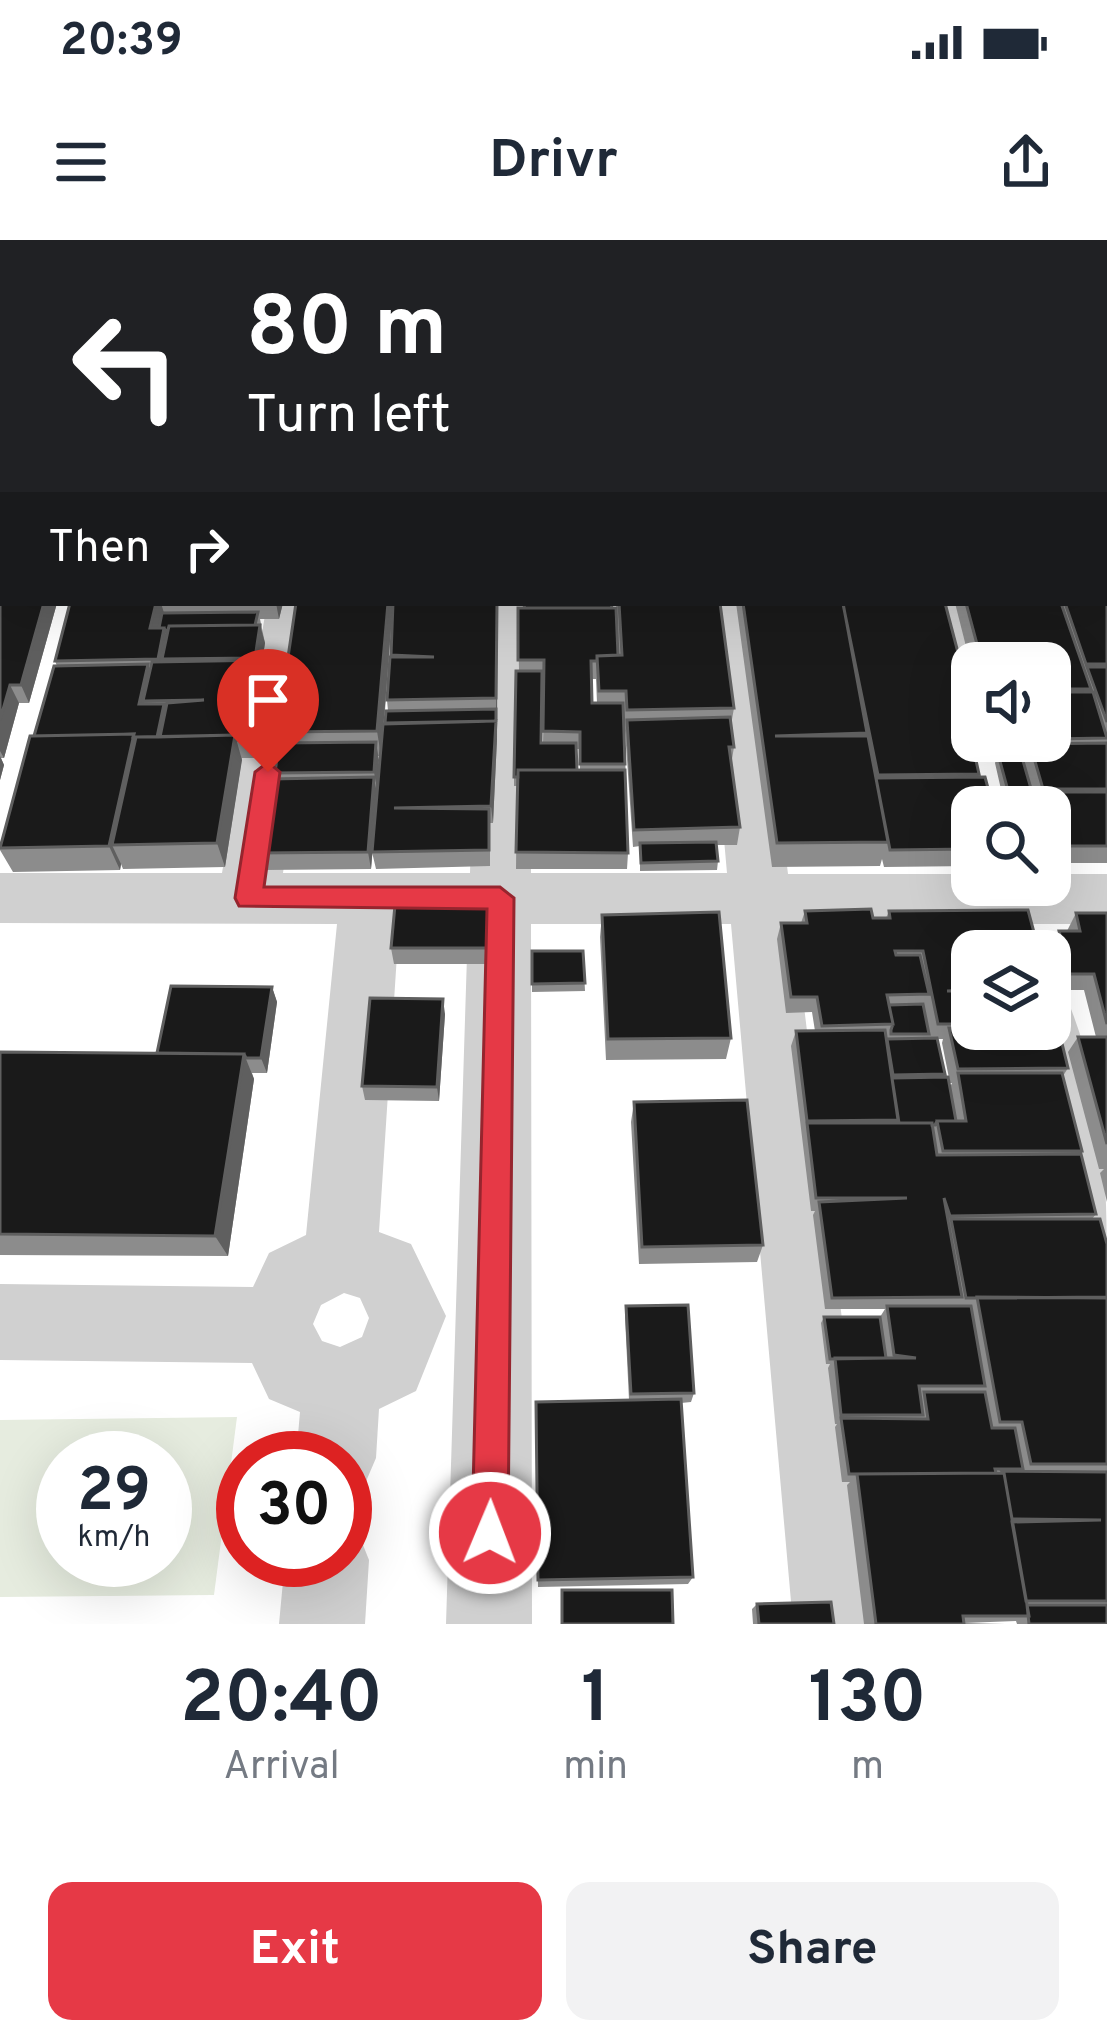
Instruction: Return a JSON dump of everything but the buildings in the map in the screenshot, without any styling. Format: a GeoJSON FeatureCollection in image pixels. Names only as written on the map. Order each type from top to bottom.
{"type":"FeatureCollection","features":[{"type":"Feature","properties":{"kind":"street"},"geometry":{"type":"LineString","coordinates":[[249,898],[293,606]]}},
{"type":"Feature","properties":{"kind":"street"},"geometry":{"type":"LineString","coordinates":[[489,1624],[504,606]]}},
{"type":"Feature","properties":{"kind":"street"},"geometry":{"type":"LineString","coordinates":[[729,606],[836,1624]]}},
{"type":"Feature","properties":{"kind":"street"},"geometry":{"type":"LineString","coordinates":[[940,606],[951,650]]}},
{"type":"Feature","properties":{"kind":"street"},"geometry":{"type":"LineString","coordinates":[[2,878],[249,898],[761,898],[1018,912],[1107,898]]}},
{"type":"Feature","properties":{"kind":"street"},"geometry":{"type":"LineString","coordinates":[[341,1256],[370,900]]}},
{"type":"Feature","properties":{"kind":"street"},"geometry":{"type":"LineString","coordinates":[[1053,1050],[1107,1256]]}},
{"type":"Feature","properties":{"kind":"street"},"geometry":{"type":"LineString","coordinates":[[341,1256],[385,1270],[408,1316],[388,1364],[339,1422],[296,1372],[274,1325],[295,1279],[341,1256]]}},
{"type":"Feature","properties":{"kind":"street"},"geometry":{"type":"LineString","coordinates":[[0,1322],[274,1325]]}},
{"type":"Feature","properties":{"kind":"street"},"geometry":{"type":"LineString","coordinates":[[322,1624],[325,1587]]}},
{"type":"Feature","properties":{"kind":"shaded area"},"geometry":{"type":"Polygon","coordinates":[[[237,1417],[235,1431],[216,1431],[214,1595],[0,1597],[0,1420],[237,1417]]]}},
{"type":"Feature","properties":{"kind":"route"},"geometry":{"type":"LineString","coordinates":[[268,772],[249,898],[500,898],[490,1533]]}}]}
